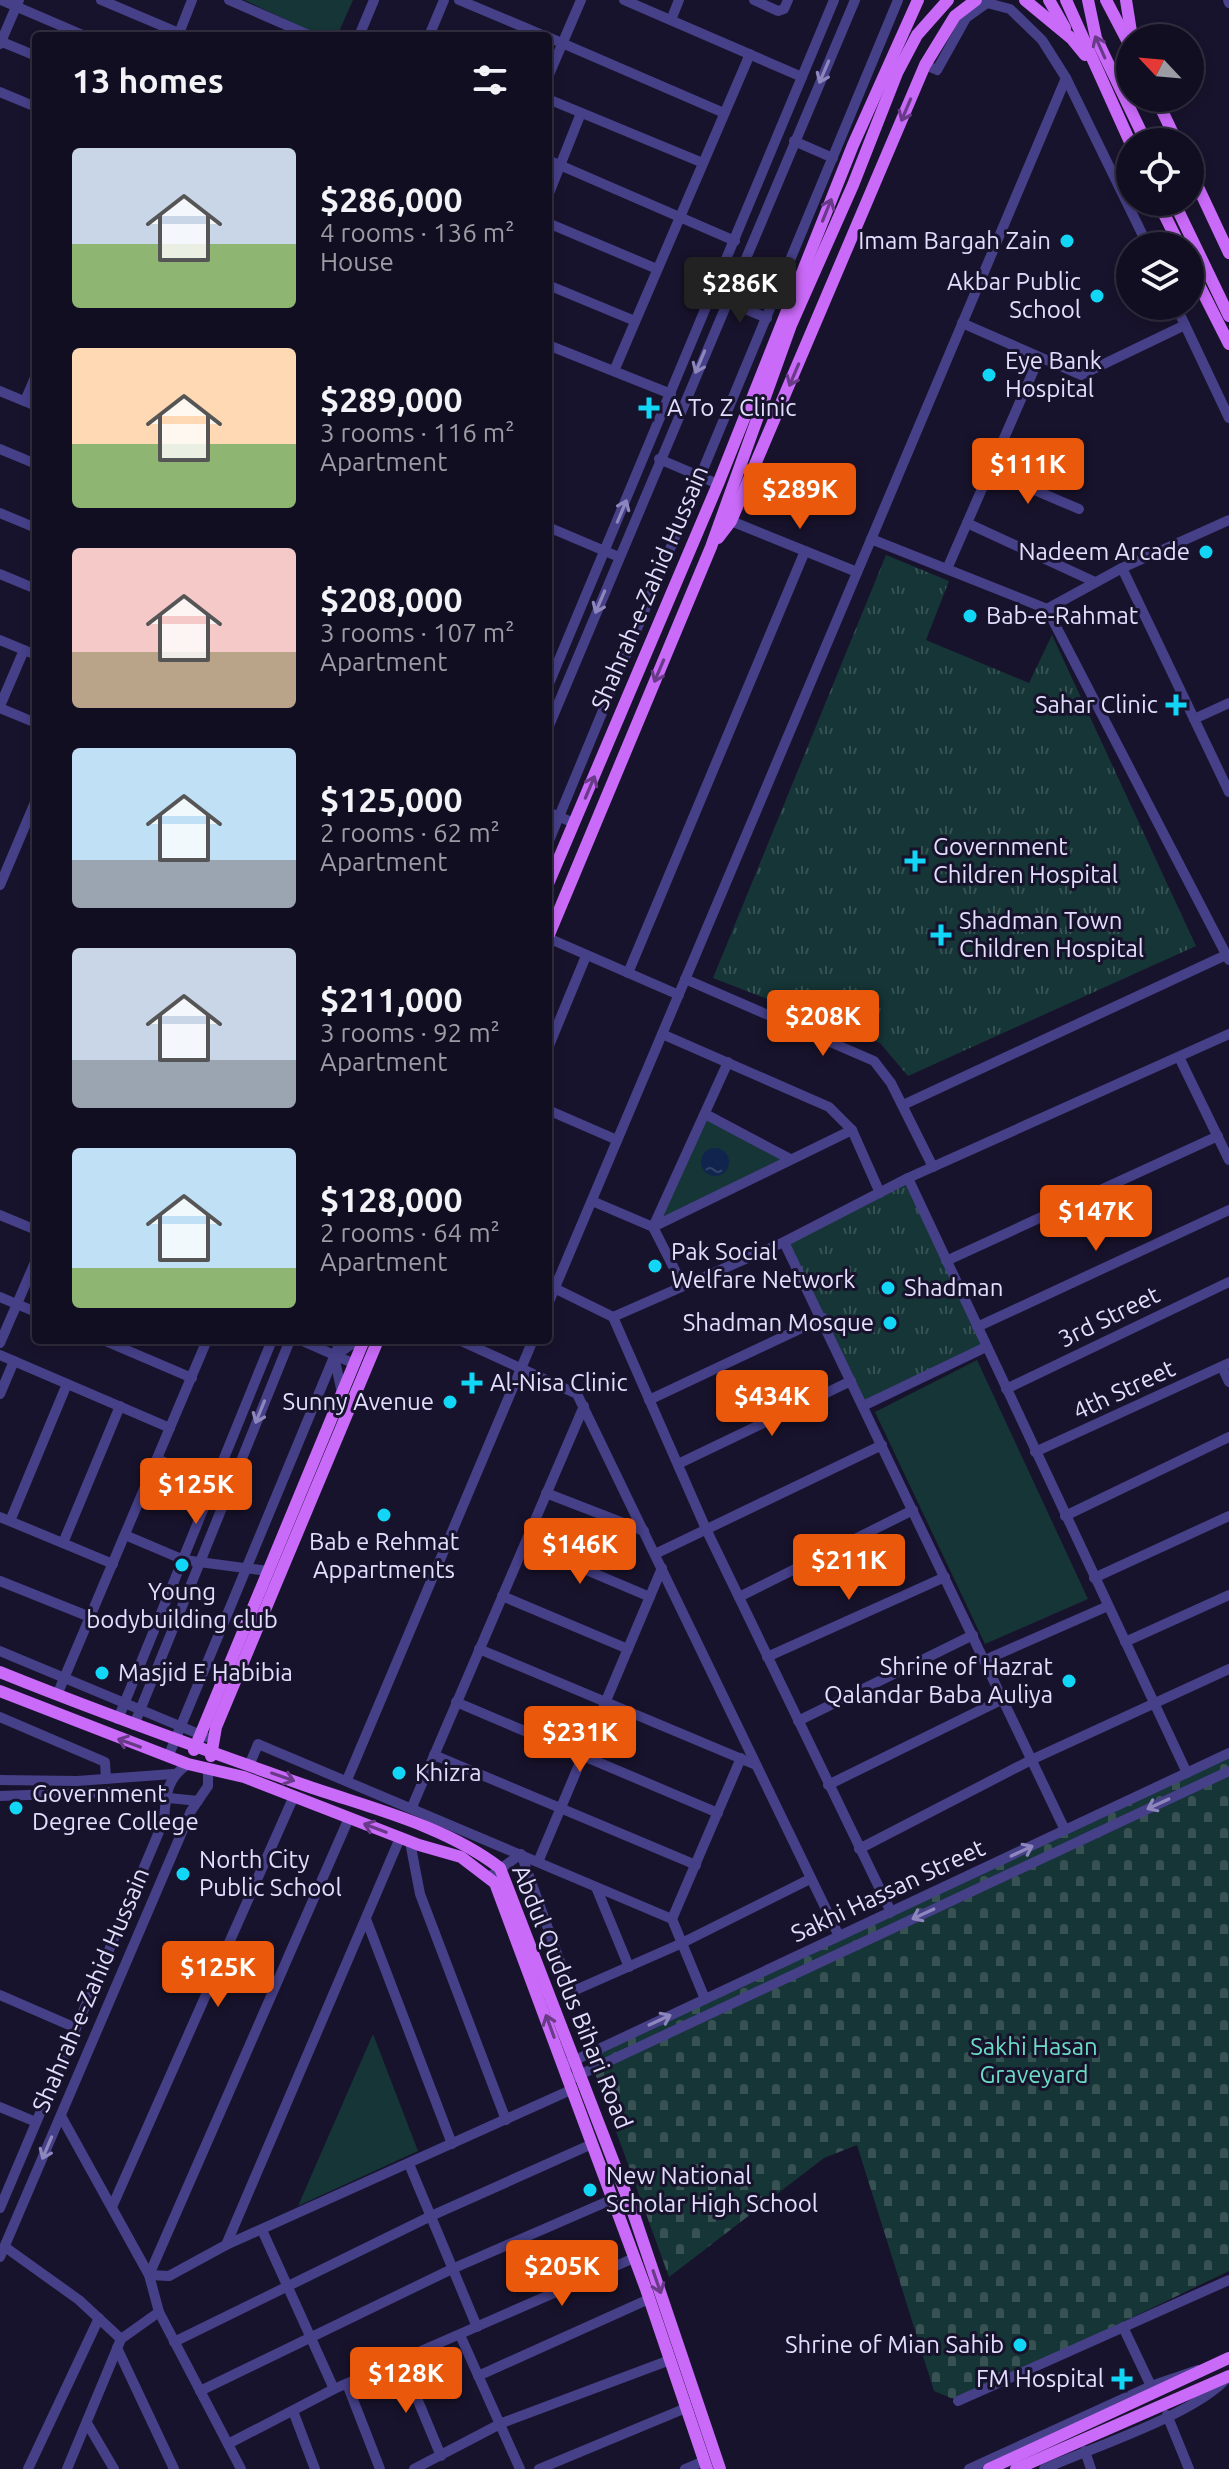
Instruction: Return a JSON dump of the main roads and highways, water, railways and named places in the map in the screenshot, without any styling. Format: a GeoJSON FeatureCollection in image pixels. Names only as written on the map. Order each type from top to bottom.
{"type":"FeatureCollection","features":[{"type":"Feature","properties":{"kind":"main road","name":"Shahrah-e-Zahid Hussain"},"geometry":{"type":"LineString","coordinates":[[552,875],[718,484],[898,41],[918,0]]}},
{"type":"Feature","properties":{"kind":"main road"},"geometry":{"type":"LineString","coordinates":[[711,547],[791,325],[906,54],[932,15],[948,0]]}},
{"type":"Feature","properties":{"kind":"main road"},"geometry":{"type":"LineString","coordinates":[[711,547],[731,521],[925,65],[955,16],[976,0]]}},
{"type":"Feature","properties":{"kind":"main road"},"geometry":{"type":"LineString","coordinates":[[1025,0],[1071,38]]}},
{"type":"Feature","properties":{"kind":"main road"},"geometry":{"type":"LineString","coordinates":[[1049,0],[1071,38],[1095,67]]}},
{"type":"Feature","properties":{"kind":"main road"},"geometry":{"type":"LineString","coordinates":[[1066,0],[1123,128]]}},
{"type":"Feature","properties":{"kind":"main road"},"geometry":{"type":"LineString","coordinates":[[1088,0],[1096,38],[1139,128]]}},
{"type":"Feature","properties":{"kind":"main road"},"geometry":{"type":"LineString","coordinates":[[1106,0],[1119,24]]}},
{"type":"Feature","properties":{"kind":"main road"},"geometry":{"type":"LineString","coordinates":[[1126,0],[1130,24]]}},
{"type":"Feature","properties":{"kind":"main road"},"geometry":{"type":"LineString","coordinates":[[1204,200],[1229,253]]}},
{"type":"Feature","properties":{"kind":"main road"},"geometry":{"type":"LineString","coordinates":[[1181,216],[1229,316]]}},
{"type":"Feature","properties":{"kind":"main road"},"geometry":{"type":"LineString","coordinates":[[1204,295],[1229,344]]}},
{"type":"Feature","properties":{"kind":"main road","name":"Shahrah-e-Zahid Hussain"},"geometry":{"type":"LineString","coordinates":[[552,927],[711,547]]}},
{"type":"Feature","properties":{"kind":"main road","name":"Shahrah-e-Zahid Hussain"},"geometry":{"type":"LineString","coordinates":[[208,1769],[205,1743],[268,1571],[362,1344]]}},
{"type":"Feature","properties":{"kind":"main road","name":"Shahrah-e-Zahid Hussain"},"geometry":{"type":"LineString","coordinates":[[188,1764],[205,1743],[376,1344]]}},
{"type":"Feature","properties":{"kind":"main road","name":"Abdul Quddus Bihari Road"},"geometry":{"type":"LineString","coordinates":[[0,1672],[175,1740],[205,1743],[249,1766],[450,1836],[500,1868],[570,2062],[592,2144],[706,2465]]}},
{"type":"Feature","properties":{"kind":"main road","name":"Abdul Quddus Bihari Road"},"geometry":{"type":"LineString","coordinates":[[0,1691],[168,1757],[244,1777],[405,1840],[461,1857],[489,1877],[506,1907],[570,2062]]}},
{"type":"Feature","properties":{"kind":"main road","name":"Abdul Quddus Bihari Road"},"geometry":{"type":"LineString","coordinates":[[574,2081],[634,2215],[720,2469]]}},
{"type":"Feature","properties":{"kind":"main road"},"geometry":{"type":"LineString","coordinates":[[1016,2469],[1187,2386],[1206,2370],[1229,2358]]}},
{"type":"Feature","properties":{"kind":"main road"},"geometry":{"type":"LineString","coordinates":[[989,2469],[1187,2386],[1228,2376]]}},
{"type":"Feature","properties":{"kind":"water"},"geometry":{"type":"Polygon","coordinates":[[[715,1148],[725,1152],[729,1162],[725,1172],[715,1176],[705,1172],[701,1162],[705,1152],[715,1148]]]}},
{"type":"Feature","properties":{"kind":"place","name":"Imam Bargah Zain"},"geometry":{"type":"Point","coordinates":[1067,241]}},
{"type":"Feature","properties":{"kind":"place","name":"Akbar Public School"},"geometry":{"type":"Point","coordinates":[1097,296]}},
{"type":"Feature","properties":{"kind":"place","name":"Eye Bank Hospital"},"geometry":{"type":"Point","coordinates":[989,375]}},
{"type":"Feature","properties":{"kind":"place","name":"A To Z Clinic"},"geometry":{"type":"Point","coordinates":[649,408]}},
{"type":"Feature","properties":{"kind":"place","name":"Nadeem Arcade"},"geometry":{"type":"Point","coordinates":[1206,552]}},
{"type":"Feature","properties":{"kind":"place","name":"Bab-e-Rahmat"},"geometry":{"type":"Point","coordinates":[970,616]}},
{"type":"Feature","properties":{"kind":"place","name":"Sahar Clinic"},"geometry":{"type":"Point","coordinates":[1176,705]}},
{"type":"Feature","properties":{"kind":"place","name":"Government Children Hospital"},"geometry":{"type":"Point","coordinates":[915,861]}},
{"type":"Feature","properties":{"kind":"place","name":"Shadman Town Children Hospital"},"geometry":{"type":"Point","coordinates":[941,935]}},
{"type":"Feature","properties":{"kind":"place","name":"Pak Social Welfare Network"},"geometry":{"type":"Point","coordinates":[655,1266]}},
{"type":"Feature","properties":{"kind":"place","name":"Shadman"},"geometry":{"type":"Point","coordinates":[888,1288]}},
{"type":"Feature","properties":{"kind":"place","name":"Shadman Mosque"},"geometry":{"type":"Point","coordinates":[890,1323]}},
{"type":"Feature","properties":{"kind":"place","name":"Al-Nisa Clinic"},"geometry":{"type":"Point","coordinates":[472,1383]}},
{"type":"Feature","properties":{"kind":"place","name":"Sunny Avenue"},"geometry":{"type":"Point","coordinates":[450,1402]}},
{"type":"Feature","properties":{"kind":"place","name":"Bab e Rehmat Appartments"},"geometry":{"type":"Point","coordinates":[384,1515]}},
{"type":"Feature","properties":{"kind":"place","name":"Young bodybuilding club"},"geometry":{"type":"Point","coordinates":[182,1565]}},
{"type":"Feature","properties":{"kind":"place","name":"Masjid E Habibia"},"geometry":{"type":"Point","coordinates":[102,1673]}},
{"type":"Feature","properties":{"kind":"place","name":"Shrine of Hazrat Qalandar Baba Auliya"},"geometry":{"type":"Point","coordinates":[1069,1681]}},
{"type":"Feature","properties":{"kind":"place","name":"Khizra"},"geometry":{"type":"Point","coordinates":[399,1773]}},
{"type":"Feature","properties":{"kind":"place","name":"Government Degree College"},"geometry":{"type":"Point","coordinates":[16,1808]}},
{"type":"Feature","properties":{"kind":"place","name":"North City Public School"},"geometry":{"type":"Point","coordinates":[183,1874]}},
{"type":"Feature","properties":{"kind":"place","name":"New National Scholar High School"},"geometry":{"type":"Point","coordinates":[590,2190]}},
{"type":"Feature","properties":{"kind":"place","name":"Shrine of Mian Sahib"},"geometry":{"type":"Point","coordinates":[1020,2345]}},
{"type":"Feature","properties":{"kind":"place","name":"FM Hospital"},"geometry":{"type":"Point","coordinates":[1122,2379]}},
{"type":"Feature","properties":{"kind":"park label","name":"Sakhi Hasan Graveyard"},"geometry":{"type":"Point","coordinates":[1034,2061]}}]}
